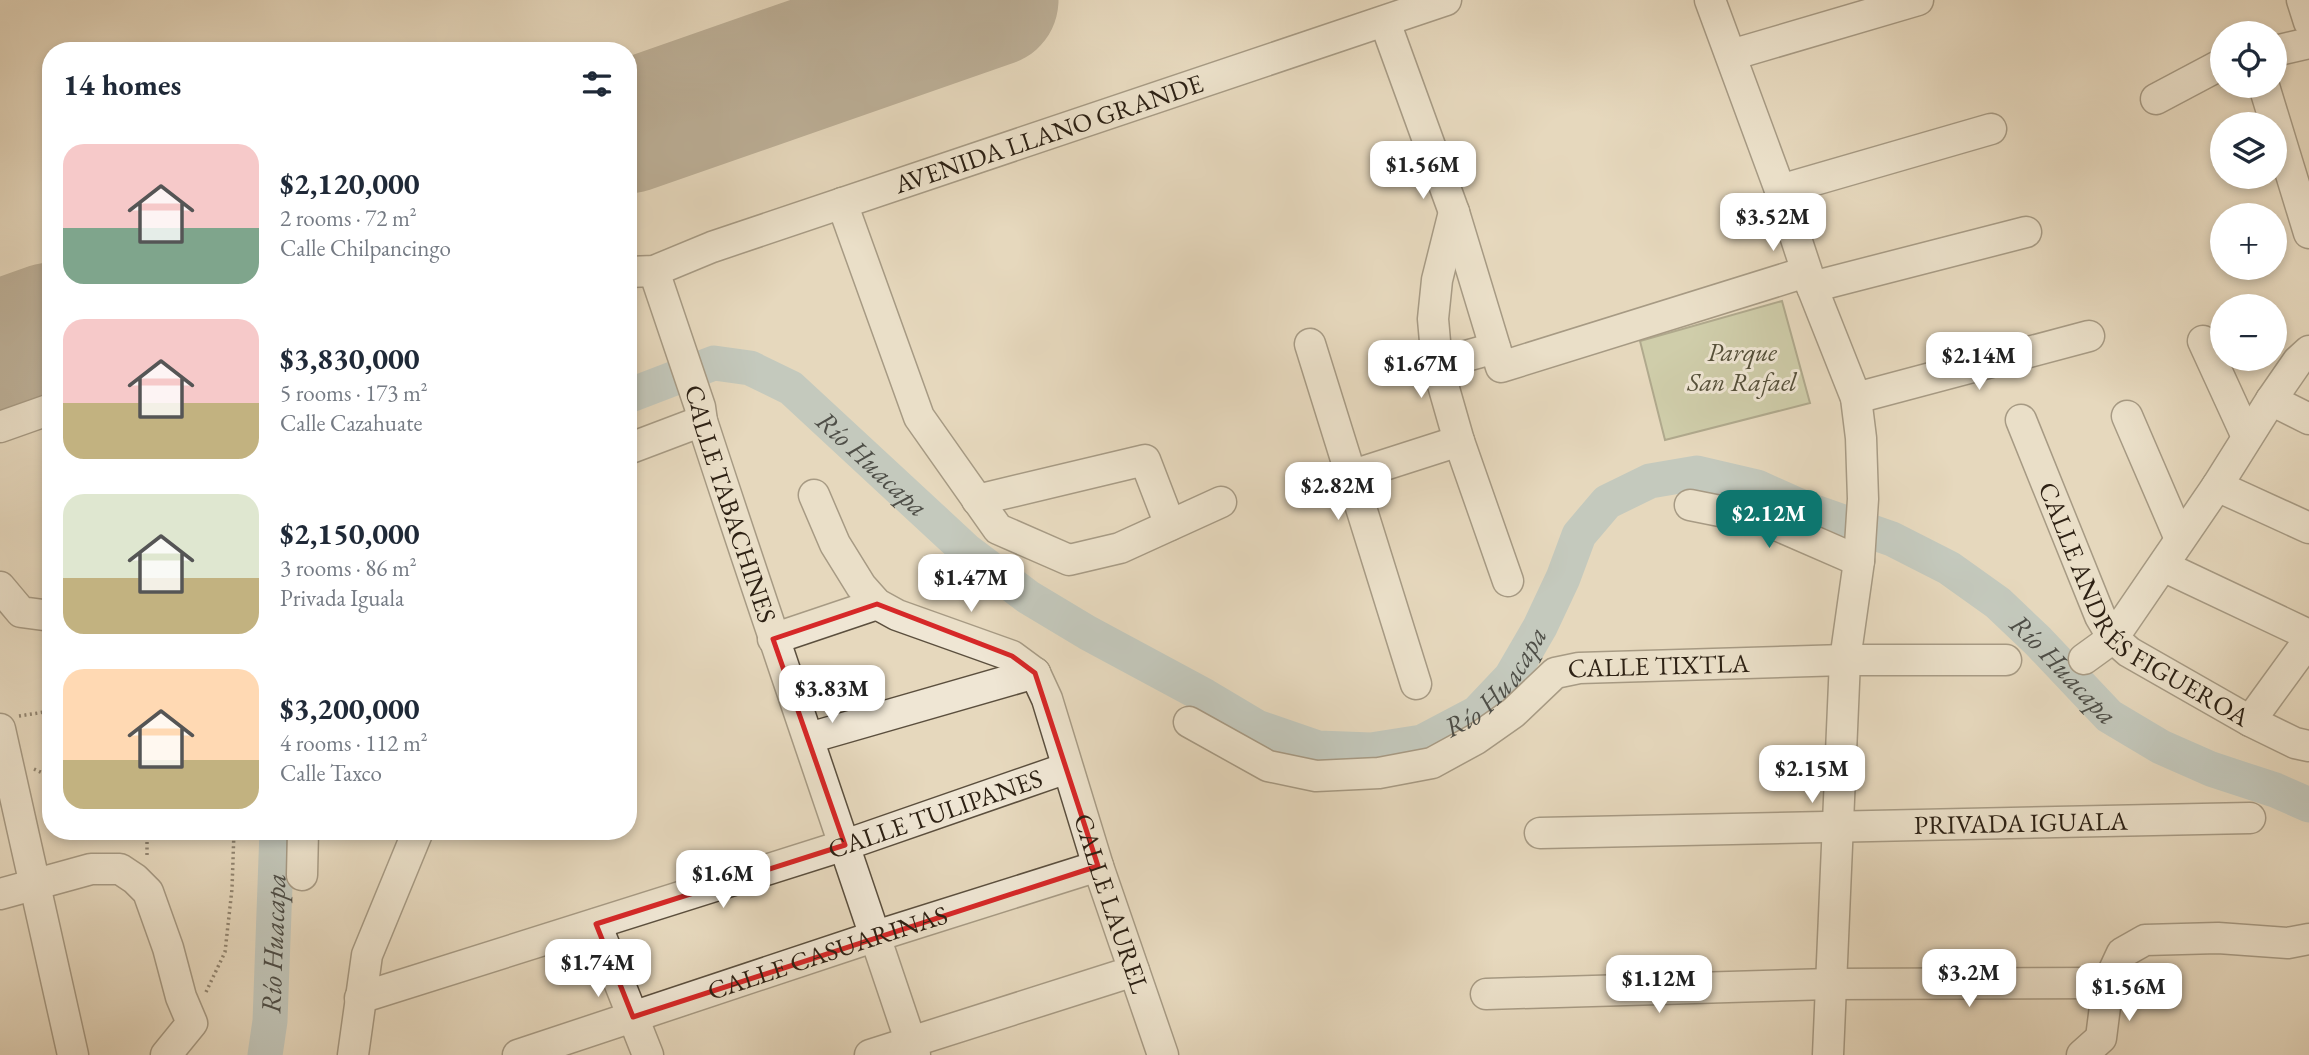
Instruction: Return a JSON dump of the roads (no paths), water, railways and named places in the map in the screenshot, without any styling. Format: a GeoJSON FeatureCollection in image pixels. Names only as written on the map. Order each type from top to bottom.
{"type":"FeatureCollection","features":[{"type":"Feature","properties":{"kind":"street","name":"AVENIDA LLANO GRANDE"},"geometry":{"type":"LineString","coordinates":[[641,271],[1446,0]]}},
{"type":"Feature","properties":{"kind":"street"},"geometry":{"type":"LineString","coordinates":[[1710,0],[1780,190],[1809,280],[1856,398],[1861,438],[1863,499],[1859,561],[1845,660],[1828,1055]]}},
{"type":"Feature","properties":{"kind":"street"},"geometry":{"type":"LineString","coordinates":[[1731,55],[1918,0]]}},
{"type":"Feature","properties":{"kind":"street"},"geometry":{"type":"LineString","coordinates":[[2302,0],[2309,22]]}},
{"type":"Feature","properties":{"kind":"street"},"geometry":{"type":"LineString","coordinates":[[1385,22],[1454,212],[1501,368],[1809,280],[2026,232]]}},
{"type":"Feature","properties":{"kind":"street"},"geometry":{"type":"LineString","coordinates":[[2287,48],[2309,43]]}},
{"type":"Feature","properties":{"kind":"street"},"geometry":{"type":"LineString","coordinates":[[2156,99],[2210,70]]}},
{"type":"Feature","properties":{"kind":"street"},"geometry":{"type":"LineString","coordinates":[[2268,98],[2309,233]]}},
{"type":"Feature","properties":{"kind":"street"},"geometry":{"type":"LineString","coordinates":[[1780,190],[1991,129]]}},
{"type":"Feature","properties":{"kind":"street"},"geometry":{"type":"LineString","coordinates":[[842,203],[919,417],[998,529],[1069,560],[1120,548],[1221,502]]}},
{"type":"Feature","properties":{"kind":"street"},"geometry":{"type":"LineString","coordinates":[[1454,212],[1437,280],[1433,319],[1437,364],[1459,441],[1508,581]]}},
{"type":"Feature","properties":{"kind":"street","name":"CALLE TABACHINES"},"geometry":{"type":"LineString","coordinates":[[641,271],[669,316],[773,639],[913,1048]]}},
{"type":"Feature","properties":{"kind":"street"},"geometry":{"type":"LineString","coordinates":[[1856,398],[2089,336]]}},
{"type":"Feature","properties":{"kind":"street"},"geometry":{"type":"LineString","coordinates":[[2203,341],[2247,437]]}},
{"type":"Feature","properties":{"kind":"street"},"geometry":{"type":"LineString","coordinates":[[1310,344],[1416,684]]}},
{"type":"Feature","properties":{"kind":"street"},"geometry":{"type":"LineString","coordinates":[[1437,364],[1495,348]]}},
{"type":"Feature","properties":{"kind":"street"},"geometry":{"type":"LineString","coordinates":[[2084,659],[2113,638],[2217,486],[2270,400],[2298,361],[2309,351]]}},
{"type":"Feature","properties":{"kind":"street"},"geometry":{"type":"LineString","coordinates":[[2270,400],[2309,419]]}},
{"type":"Feature","properties":{"kind":"street"},"geometry":{"type":"LineString","coordinates":[[0,428],[42,412]]}},
{"type":"Feature","properties":{"kind":"street"},"geometry":{"type":"LineString","coordinates":[[637,445],[701,414]]}},
{"type":"Feature","properties":{"kind":"street"},"geometry":{"type":"LineString","coordinates":[[2127,416],[2180,539]]}},
{"type":"Feature","properties":{"kind":"street","name":"CALLE ANDRÉS FIGUEROA"},"geometry":{"type":"LineString","coordinates":[[2021,420],[2100,616],[2113,638],[2129,652],[2250,721],[2295,743],[2309,746]]}},
{"type":"Feature","properties":{"kind":"street"},"geometry":{"type":"LineString","coordinates":[[1350,477],[1459,441]]}},
{"type":"Feature","properties":{"kind":"street"},"geometry":{"type":"LineString","coordinates":[[977,500],[1145,460],[1170,525]]}},
{"type":"Feature","properties":{"kind":"street"},"geometry":{"type":"LineString","coordinates":[[2217,486],[2309,528]]}},
{"type":"Feature","properties":{"kind":"street"},"geometry":{"type":"LineString","coordinates":[[814,495],[835,544],[861,586],[877,604],[897,615],[1012,656],[1035,673]]}},
{"type":"Feature","properties":{"kind":"street"},"geometry":{"type":"LineString","coordinates":[[1690,505],[1765,520],[1859,561]]}},
{"type":"Feature","properties":{"kind":"street"},"geometry":{"type":"LineString","coordinates":[[2163,566],[2309,637],[2250,721]]}},
{"type":"Feature","properties":{"kind":"street"},"geometry":{"type":"LineString","coordinates":[[0,587],[21,612],[42,615]]}},
{"type":"Feature","properties":{"kind":"street"},"geometry":{"type":"LineString","coordinates":[[773,639],[877,604]]}},
{"type":"Feature","properties":{"kind":"street","name":"CALLE TIXTLA"},"geometry":{"type":"LineString","coordinates":[[1189,722],[1268,766],[1316,776],[1379,773],[1432,764],[1476,739],[1513,713],[1555,673],[1579,668],[1845,660],[2006,660]]}},
{"type":"Feature","properties":{"kind":"street"},"geometry":{"type":"LineString","coordinates":[[809,738],[1035,673]]}},
{"type":"Feature","properties":{"kind":"street","name":"CALLE LAUREL"},"geometry":{"type":"LineString","coordinates":[[1035,673],[1047,698],[1098,866],[1163,1055]]}},
{"type":"Feature","properties":{"kind":"street"},"geometry":{"type":"LineString","coordinates":[[6,723],[35,886],[73,1055]]}},
{"type":"Feature","properties":{"kind":"street","name":"CALLE TULIPANES"},"geometry":{"type":"LineString","coordinates":[[360,998],[845,845],[1067,768]]}},
{"type":"Feature","properties":{"kind":"street","name":"PRIVADA IGUALA"},"geometry":{"type":"LineString","coordinates":[[1539,833],[2250,818]]}},
{"type":"Feature","properties":{"kind":"street"},"geometry":{"type":"LineString","coordinates":[[302,875],[303,840]]}},
{"type":"Feature","properties":{"kind":"street"},"geometry":{"type":"LineString","coordinates":[[355,1054],[360,998],[368,955],[414,840]]}},
{"type":"Feature","properties":{"kind":"street","name":"CALLE CASUARINAS"},"geometry":{"type":"LineString","coordinates":[[518,1055],[876,936],[1098,866]]}},
{"type":"Feature","properties":{"kind":"street"},"geometry":{"type":"LineString","coordinates":[[0,894],[91,869],[120,869],[135,879],[148,892],[168,948],[181,997],[192,1023],[166,1055]]}},
{"type":"Feature","properties":{"kind":"street"},"geometry":{"type":"LineString","coordinates":[[596,924],[648,1055]]}},
{"type":"Feature","properties":{"kind":"street"},"geometry":{"type":"LineString","coordinates":[[2082,1055],[2101,1038],[2108,984],[2122,953],[2144,940],[2218,938],[2288,943],[2309,939]]}},
{"type":"Feature","properties":{"kind":"street"},"geometry":{"type":"LineString","coordinates":[[870,1055],[913,1048],[1134,971]]}},
{"type":"Feature","properties":{"kind":"street"},"geometry":{"type":"LineString","coordinates":[[1486,994],[1830,984],[2108,984]]}},
{"type":"Feature","properties":{"kind":"waterway","name":"Río Huacapa"},"geometry":{"type":"LineString","coordinates":[[637,393],[714,363],[750,368],[791,388],[967,551],[1028,597],[1257,727],[1318,748],[1371,750],[1422,742],[1477,713],[1511,677],[1540,627],[1579,535],[1607,502],[1650,481],[1697,473],[1757,487],[1806,509],[1892,539],[1949,568],[1998,603],[2109,716],[2161,747],[2211,769],[2275,790],[2309,805]]}},
{"type":"Feature","properties":{"kind":"waterway","name":"Río Huacapa"},"geometry":{"type":"LineString","coordinates":[[265,1055],[270,1021],[277,840]]}},
{"type":"Feature","properties":{"kind":"park label","name":"Parque San Rafael"},"geometry":{"type":"Point","coordinates":[1742,367]}}]}
